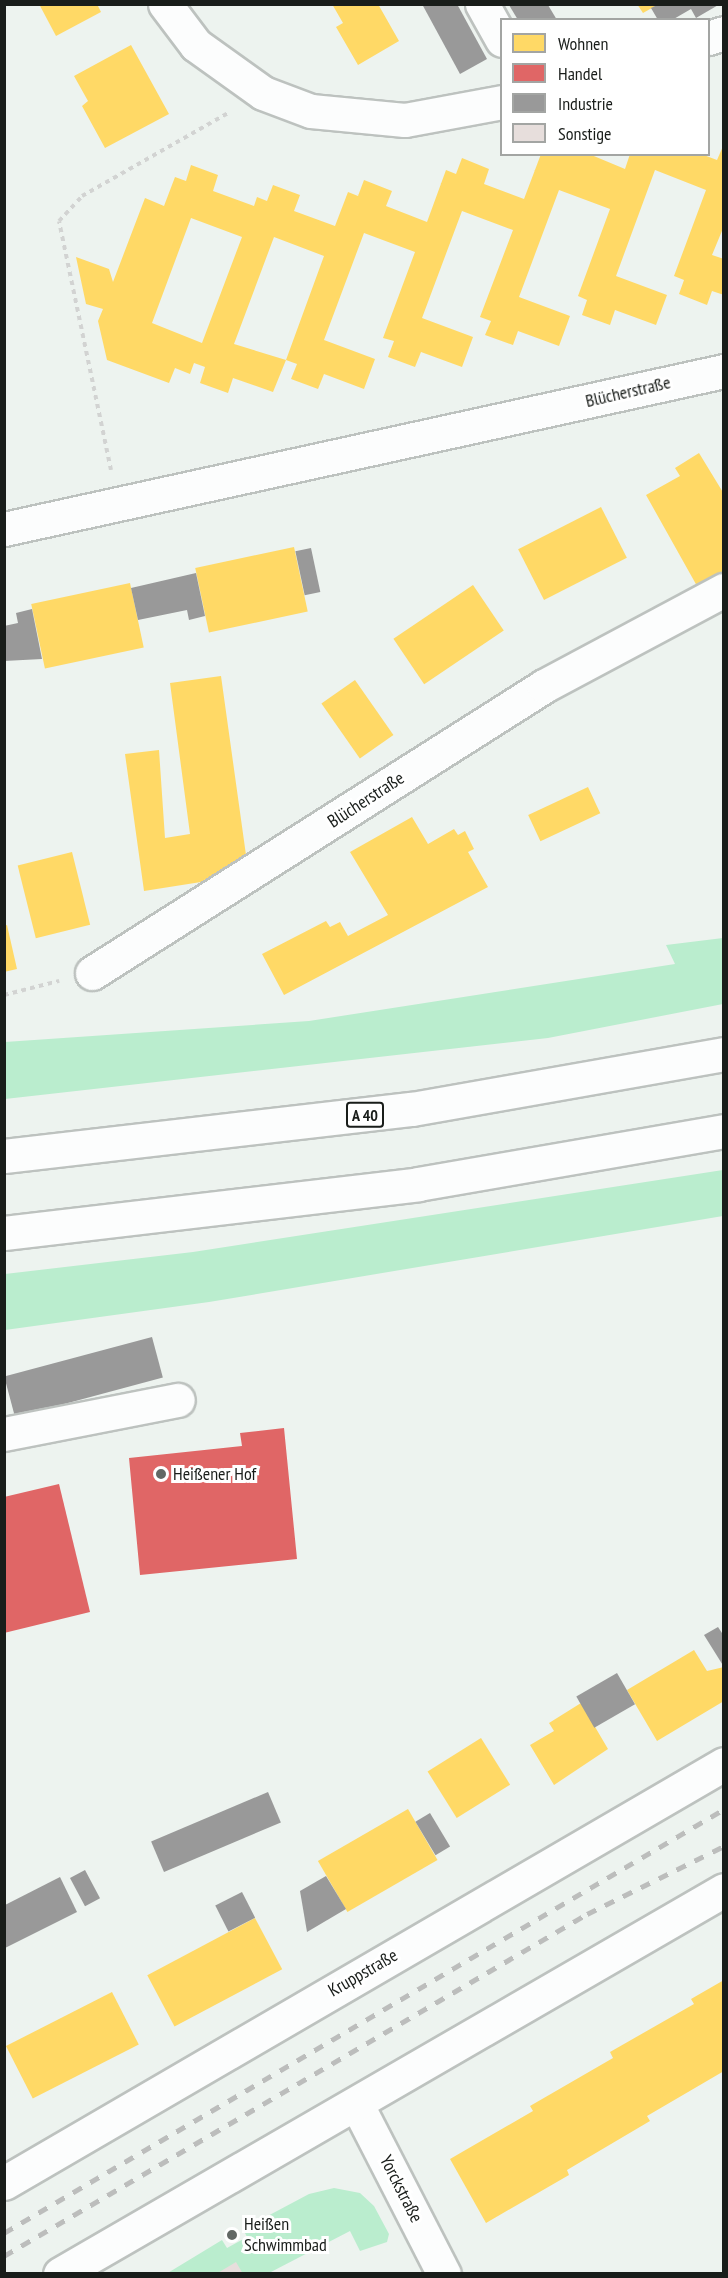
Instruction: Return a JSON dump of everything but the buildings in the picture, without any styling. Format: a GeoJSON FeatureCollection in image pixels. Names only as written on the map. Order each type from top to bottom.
{"type":"FeatureCollection","features":[{"type":"Feature","properties":{"kind":"main road"},"geometry":{"type":"LineString","coordinates":[[165,4],[196,45],[263,93],[357,119],[405,120],[500,102]]}},
{"type":"Feature","properties":{"kind":"main road"},"geometry":{"type":"LineString","coordinates":[[482,4],[500,38]]}},
{"type":"Feature","properties":{"kind":"main road","name":"Blücherstraße"},"geometry":{"type":"LineString","coordinates":[[4,529],[118,506],[723,371]]}},
{"type":"Feature","properties":{"kind":"main road","name":"Blücherstraße"},"geometry":{"type":"LineString","coordinates":[[92,973],[544,686],[723,590]]}},
{"type":"Feature","properties":{"kind":"main road","name":"A 40"},"geometry":{"type":"LineString","coordinates":[[4,1156],[412,1109],[723,1054]]}},
{"type":"Feature","properties":{"kind":"main road"},"geometry":{"type":"LineString","coordinates":[[4,1233],[406,1185],[723,1131]]}},
{"type":"Feature","properties":{"kind":"main road"},"geometry":{"type":"LineString","coordinates":[[4,1434],[178,1400]]}},
{"type":"Feature","properties":{"kind":"main road","name":"Kruppstraße"},"geometry":{"type":"LineString","coordinates":[[4,2183],[723,1764]]}},
{"type":"Feature","properties":{"kind":"main road"},"geometry":{"type":"LineString","coordinates":[[60,2274],[357,2105],[723,1890]]}},
{"type":"Feature","properties":{"kind":"main road","name":"Yorckstraße"},"geometry":{"type":"LineString","coordinates":[[357,2105],[444,2274]]}},
{"type":"Feature","properties":{"kind":"path"},"geometry":{"type":"LineString","coordinates":[[118,506],[59,221],[82,196],[263,93]]}},
{"type":"Feature","properties":{"kind":"path"},"geometry":{"type":"LineString","coordinates":[[4,995],[92,973]]}},
{"type":"Feature","properties":{"kind":"green space"},"geometry":{"type":"Polygon","coordinates":[[[723,938],[723,1004],[548,1038],[5,1099],[5,1042],[309,1021],[675,964],[666,945],[723,938]]]}},
{"type":"Feature","properties":{"kind":"green space"},"geometry":{"type":"Polygon","coordinates":[[[723,1170],[723,1216],[209,1302],[5,1330],[5,1274],[193,1252],[723,1170]]]}},
{"type":"Feature","properties":{"kind":"green space"},"geometry":{"type":"Polygon","coordinates":[[[334,2188],[360,2193],[374,2206],[389,2234],[387,2242],[360,2251],[350,2231],[269,2273],[166,2274],[222,2240],[227,2248],[247,2237],[243,2229],[309,2194],[334,2188]]]}},
{"type":"Feature","properties":{"kind":"railway"},"geometry":{"type":"LineString","coordinates":[[4,2233],[724,1809]]}},
{"type":"Feature","properties":{"kind":"railway"},"geometry":{"type":"LineString","coordinates":[[4,2256],[587,1914],[724,1846]]}},
{"type":"Feature","properties":{"kind":"place","name":"Heißener Hof"},"geometry":{"type":"Point","coordinates":[161,1474]}},
{"type":"Feature","properties":{"kind":"place","name":"Heißen Schwimmbad"},"geometry":{"type":"Point","coordinates":[232,2235]}}]}
